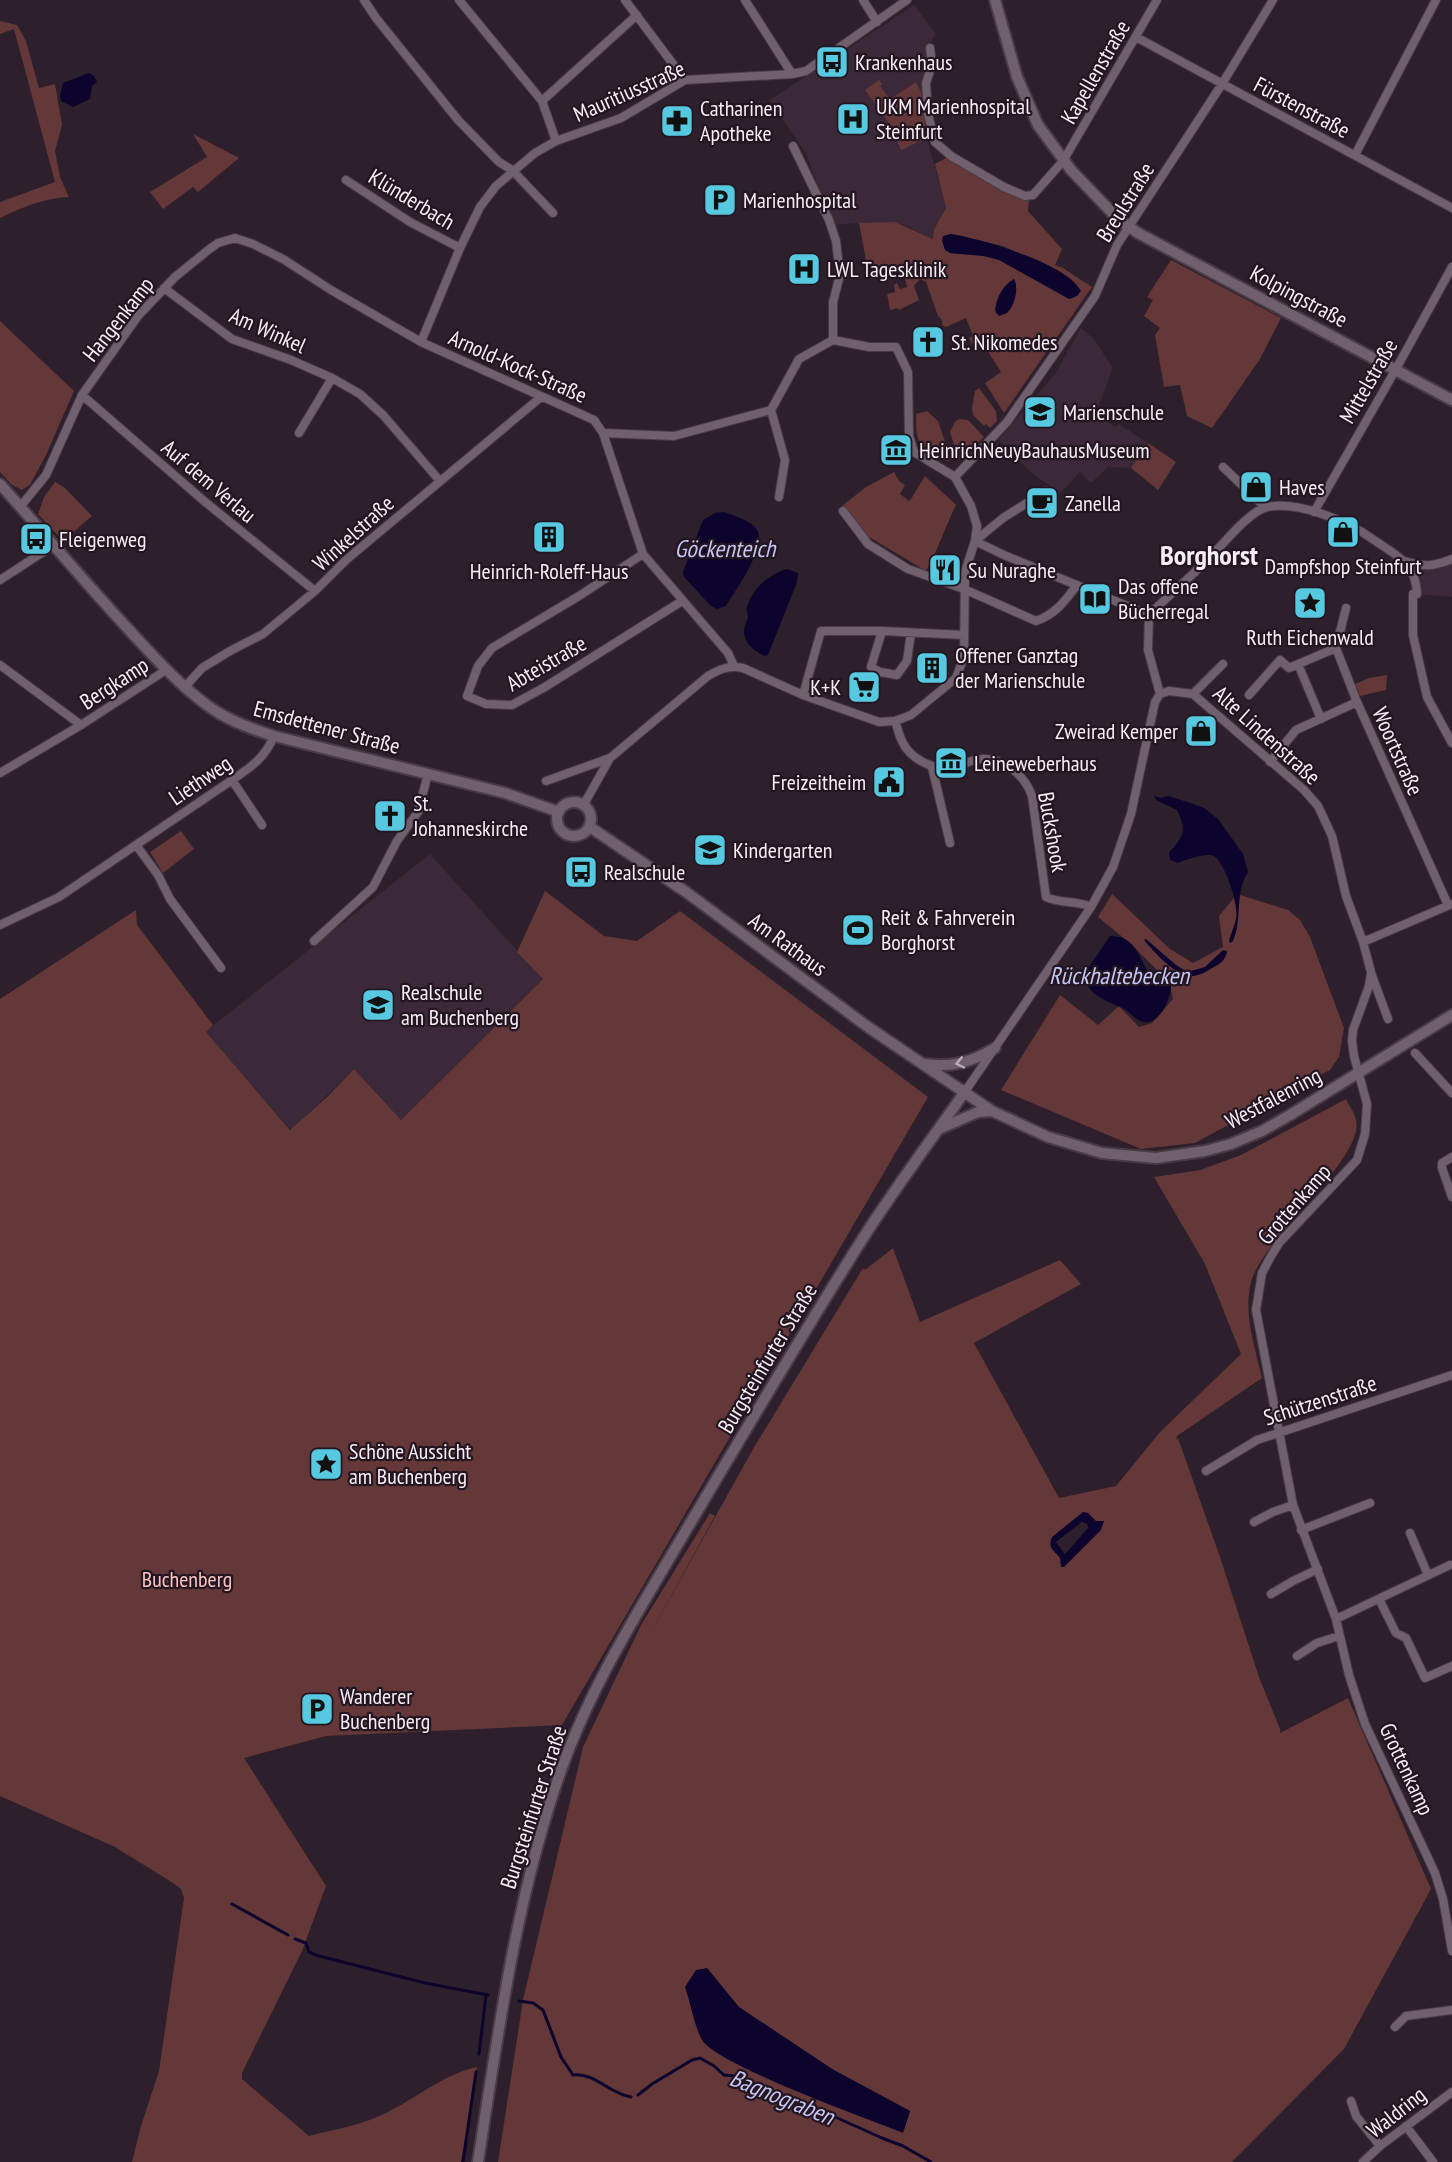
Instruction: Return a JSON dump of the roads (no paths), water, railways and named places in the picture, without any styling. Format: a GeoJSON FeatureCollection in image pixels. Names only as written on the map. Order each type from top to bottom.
{"type":"FeatureCollection","features":[{"type":"Feature","properties":{"kind":"main road","name":"Kolpingstraße"},"geometry":{"type":"LineString","coordinates":[[995,0],[1017,77],[1038,125],[1063,161],[1128,227],[1452,400]]}},
{"type":"Feature","properties":{"kind":"main road","name":"Emsdettener Straße"},"geometry":{"type":"LineString","coordinates":[[0,484],[106,606],[166,670],[184,688],[213,710],[245,726],[273,736],[505,793],[559,812]]}},
{"type":"Feature","properties":{"kind":"main road"},"geometry":{"type":"LineString","coordinates":[[570,802],[584,804],[591,815],[590,827],[579,836],[566,834],[558,824],[559,812],[570,802]]}},
{"type":"Feature","properties":{"kind":"main road","name":"Am Rathaus"},"geometry":{"type":"LineString","coordinates":[[590,827],[686,892],[813,987],[964,1093]]}},
{"type":"Feature","properties":{"kind":"main road","name":"Westfalenring"},"geometry":{"type":"LineString","coordinates":[[964,1093],[992,1111],[1048,1137],[1102,1154],[1156,1158],[1205,1151],[1231,1144],[1262,1131],[1452,1014]]}},
{"type":"Feature","properties":{"kind":"main road"},"geometry":{"type":"LineString","coordinates":[[922,1063],[941,1066],[958,1064],[995,1048]]}},
{"type":"Feature","properties":{"kind":"main road","name":"Burgsteinfurter Straße"},"geometry":{"type":"LineString","coordinates":[[477,2162],[512,1948],[524,1893],[558,1779],[585,1713],[618,1648],[777,1376],[867,1232],[964,1093]]}},
{"type":"Feature","properties":{"kind":"main road"},"geometry":{"type":"LineString","coordinates":[[939,1129],[978,1112],[992,1111]]}},
{"type":"Feature","properties":{"kind":"street"},"geometry":{"type":"LineString","coordinates":[[364,0],[458,120],[500,162],[512,170],[553,213]]}},
{"type":"Feature","properties":{"kind":"street"},"geometry":{"type":"LineString","coordinates":[[459,0],[543,101],[556,141]]}},
{"type":"Feature","properties":{"kind":"street"},"geometry":{"type":"LineString","coordinates":[[625,0],[685,80]]}},
{"type":"Feature","properties":{"kind":"street"},"geometry":{"type":"LineString","coordinates":[[745,0],[792,74]]}},
{"type":"Feature","properties":{"kind":"street"},"geometry":{"type":"LineString","coordinates":[[863,0],[877,22]]}},
{"type":"Feature","properties":{"kind":"street","name":"Mauritiusstraße"},"geometry":{"type":"LineString","coordinates":[[421,342],[480,207],[512,170],[535,153],[556,141],[621,118],[685,80],[792,74],[806,71],[907,0]]}},
{"type":"Feature","properties":{"kind":"street","name":"Kapellenstraße"},"geometry":{"type":"LineString","coordinates":[[930,48],[932,65],[926,83],[928,114],[935,142],[951,156],[1004,187],[1026,196],[1033,195],[1063,161],[1157,0]]}},
{"type":"Feature","properties":{"kind":"street","name":"Breulstraße"},"geometry":{"type":"LineString","coordinates":[[955,477],[1007,422],[1095,296],[1117,245],[1222,84],[1273,0]]}},
{"type":"Feature","properties":{"kind":"street"},"geometry":{"type":"LineString","coordinates":[[1355,155],[1437,0]]}},
{"type":"Feature","properties":{"kind":"street"},"geometry":{"type":"LineString","coordinates":[[543,101],[637,15]]}},
{"type":"Feature","properties":{"kind":"street","name":"Fürstenstraße"},"geometry":{"type":"LineString","coordinates":[[1136,37],[1452,208]]}},
{"type":"Feature","properties":{"kind":"street"},"geometry":{"type":"LineString","coordinates":[[793,146],[829,220],[836,241],[840,275],[833,302],[833,340]]}},
{"type":"Feature","properties":{"kind":"street","name":"Klünderbach"},"geometry":{"type":"LineString","coordinates":[[346,180],[410,222],[460,249]]}},
{"type":"Feature","properties":{"kind":"street","name":"Hangenkamp"},"geometry":{"type":"LineString","coordinates":[[20,507],[46,475],[82,395],[138,315],[181,272],[218,243],[235,238],[283,259],[331,290],[421,342]]}},
{"type":"Feature","properties":{"kind":"street","name":"Mittelstraße"},"geometry":{"type":"LineString","coordinates":[[1314,512],[1452,267]]}},
{"type":"Feature","properties":{"kind":"street","name":"Am Winkel"},"geometry":{"type":"LineString","coordinates":[[164,288],[232,339],[291,360],[332,378],[360,394],[383,415],[440,481]]}},
{"type":"Feature","properties":{"kind":"street"},"geometry":{"type":"LineString","coordinates":[[546,781],[610,758],[708,676],[721,668],[734,666],[743,668],[803,695],[879,722],[895,721],[911,715],[956,678],[964,657],[965,572],[975,541],[977,526],[975,516],[955,477],[914,452],[909,436],[908,372],[896,347],[869,347],[833,340],[799,359],[771,410],[785,460],[779,497]]}},
{"type":"Feature","properties":{"kind":"street","name":"Arnold-Kock-Straße"},"geometry":{"type":"LineString","coordinates":[[421,342],[594,420],[603,433],[674,436],[771,410]]}},
{"type":"Feature","properties":{"kind":"street"},"geometry":{"type":"LineString","coordinates":[[299,433],[332,378]]}},
{"type":"Feature","properties":{"kind":"street","name":"Auf dem Verlau"},"geometry":{"type":"LineString","coordinates":[[82,395],[204,501],[315,591]]}},
{"type":"Feature","properties":{"kind":"street","name":"Winkelstraße"},"geometry":{"type":"LineString","coordinates":[[184,688],[202,668],[263,634],[315,591],[346,560],[541,397]]}},
{"type":"Feature","properties":{"kind":"street"},"geometry":{"type":"LineString","coordinates":[[603,433],[643,554],[728,653],[734,666]]}},
{"type":"Feature","properties":{"kind":"street"},"geometry":{"type":"LineString","coordinates":[[1223,467],[1265,507]]}},
{"type":"Feature","properties":{"kind":"street"},"geometry":{"type":"LineString","coordinates":[[975,541],[1003,518],[1046,491]]}},
{"type":"Feature","properties":{"kind":"street"},"geometry":{"type":"LineString","coordinates":[[1160,694],[1148,650],[1149,615],[1210,558],[1230,535],[1265,507],[1289,506],[1314,512],[1364,533],[1403,561],[1413,573],[1415,594],[1413,634],[1427,697],[1452,743]]}},
{"type":"Feature","properties":{"kind":"street"},"geometry":{"type":"LineString","coordinates":[[843,511],[868,544],[908,569],[964,589],[1036,621],[1057,610],[1077,585]]}},
{"type":"Feature","properties":{"kind":"street"},"geometry":{"type":"LineString","coordinates":[[975,541],[1149,615]]}},
{"type":"Feature","properties":{"kind":"street"},"geometry":{"type":"LineString","coordinates":[[0,580],[54,545]]}},
{"type":"Feature","properties":{"kind":"street","name":"Abteistraße"},"geometry":{"type":"LineString","coordinates":[[643,554],[579,596],[492,648],[478,666],[467,696],[486,704],[512,705],[545,687],[682,601]]}},
{"type":"Feature","properties":{"kind":"street"},"geometry":{"type":"LineString","coordinates":[[1403,561],[1433,566],[1452,559]]}},
{"type":"Feature","properties":{"kind":"street"},"geometry":{"type":"LineString","coordinates":[[1250,695],[1280,660],[1289,668],[1336,648],[1346,608]]}},
{"type":"Feature","properties":{"kind":"street"},"geometry":{"type":"LineString","coordinates":[[803,695],[821,631],[964,635]]}},
{"type":"Feature","properties":{"kind":"street"},"geometry":{"type":"LineString","coordinates":[[882,631],[871,667],[880,672],[897,675],[907,662],[911,633]]}},
{"type":"Feature","properties":{"kind":"street","name":"Woortstraße"},"geometry":{"type":"LineString","coordinates":[[1336,648],[1357,702],[1450,905]]}},
{"type":"Feature","properties":{"kind":"street"},"geometry":{"type":"LineString","coordinates":[[1193,694],[1223,664]]}},
{"type":"Feature","properties":{"kind":"street"},"geometry":{"type":"LineString","coordinates":[[1298,664],[1321,719]]}},
{"type":"Feature","properties":{"kind":"street","name":"Bergkamp"},"geometry":{"type":"LineString","coordinates":[[0,665],[81,725]]}},
{"type":"Feature","properties":{"kind":"street","name":"Bergkamp"},"geometry":{"type":"LineString","coordinates":[[0,773],[81,725],[166,670]]}},
{"type":"Feature","properties":{"kind":"street","name":"Alte Lindenstraße"},"geometry":{"type":"LineString","coordinates":[[1160,694],[1169,691],[1193,694],[1304,790],[1318,806],[1332,836],[1346,896],[1388,1019]]}},
{"type":"Feature","properties":{"kind":"street","name":"Burgsteinfurter Straße"},"geometry":{"type":"LineString","coordinates":[[964,1093],[1091,908],[1113,867],[1131,814],[1155,702],[1160,694]]}},
{"type":"Feature","properties":{"kind":"street"},"geometry":{"type":"LineString","coordinates":[[1269,762],[1296,730],[1357,702]]}},
{"type":"Feature","properties":{"kind":"street"},"geometry":{"type":"LineString","coordinates":[[895,721],[904,746],[932,767],[950,843]]}},
{"type":"Feature","properties":{"kind":"street","name":"Liethweg"},"geometry":{"type":"LineString","coordinates":[[0,925],[59,897],[254,765],[268,750],[273,736]]}},
{"type":"Feature","properties":{"kind":"street"},"geometry":{"type":"LineString","coordinates":[[584,804],[610,758]]}},
{"type":"Feature","properties":{"kind":"street","name":"Buckshook"},"geometry":{"type":"LineString","coordinates":[[932,767],[952,767],[981,759],[998,761],[1015,771],[1025,781],[1032,796],[1046,897],[1084,904],[1091,908]]}},
{"type":"Feature","properties":{"kind":"street"},"geometry":{"type":"LineString","coordinates":[[314,941],[373,887],[397,841],[418,813],[428,774]]}},
{"type":"Feature","properties":{"kind":"street"},"geometry":{"type":"LineString","coordinates":[[232,780],[262,825]]}},
{"type":"Feature","properties":{"kind":"street"},"geometry":{"type":"LineString","coordinates":[[136,845],[158,875],[170,899],[221,968]]}},
{"type":"Feature","properties":{"kind":"street"},"geometry":{"type":"LineString","coordinates":[[1363,942],[1450,905]]}},
{"type":"Feature","properties":{"kind":"street","name":"Alte Lindenstraße"},"geometry":{"type":"LineString","coordinates":[[1358,1072],[1352,1048],[1353,1030],[1364,1004],[1371,972]]}},
{"type":"Feature","properties":{"kind":"street"},"geometry":{"type":"LineString","coordinates":[[1415,1053],[1451,1090]]}},
{"type":"Feature","properties":{"kind":"street","name":"Grottenkamp"},"geometry":{"type":"LineString","coordinates":[[1358,1072],[1367,1104],[1365,1134],[1357,1160],[1280,1243],[1262,1273],[1256,1310],[1293,1505],[1336,1619],[1349,1675],[1365,1724],[1435,1873],[1443,1899],[1452,1951]]}},
{"type":"Feature","properties":{"kind":"street"},"geometry":{"type":"LineString","coordinates":[[1452,1157],[1442,1163],[1442,1168],[1452,1197]]}},
{"type":"Feature","properties":{"kind":"street","name":"Schützenstraße"},"geometry":{"type":"LineString","coordinates":[[1206,1471],[1257,1440],[1452,1375]]}},
{"type":"Feature","properties":{"kind":"street"},"geometry":{"type":"LineString","coordinates":[[1302,1530],[1370,1503]]}},
{"type":"Feature","properties":{"kind":"street"},"geometry":{"type":"LineString","coordinates":[[1254,1522],[1293,1505]]}},
{"type":"Feature","properties":{"kind":"street"},"geometry":{"type":"LineString","coordinates":[[1410,1533],[1428,1575]]}},
{"type":"Feature","properties":{"kind":"street"},"geometry":{"type":"LineString","coordinates":[[1336,1619],[1450,1565]]}},
{"type":"Feature","properties":{"kind":"street"},"geometry":{"type":"LineString","coordinates":[[1270,1594],[1318,1569]]}},
{"type":"Feature","properties":{"kind":"street"},"geometry":{"type":"LineString","coordinates":[[1379,1599],[1396,1633],[1406,1638],[1425,1678],[1452,1666]]}},
{"type":"Feature","properties":{"kind":"street"},"geometry":{"type":"LineString","coordinates":[[1297,1656],[1317,1643],[1339,1636]]}},
{"type":"Feature","properties":{"kind":"street"},"geometry":{"type":"LineString","coordinates":[[1395,2027],[1406,2016],[1452,2010]]}},
{"type":"Feature","properties":{"kind":"street","name":"Waldring"},"geometry":{"type":"LineString","coordinates":[[1363,2162],[1380,2146],[1452,2092]]}},
{"type":"Feature","properties":{"kind":"street"},"geometry":{"type":"LineString","coordinates":[[1351,2101],[1356,2116],[1380,2146]]}},
{"type":"Feature","properties":{"kind":"street"},"geometry":{"type":"LineString","coordinates":[[1406,2126],[1433,2162]]}},
{"type":"Feature","properties":{"kind":"water"},"geometry":{"type":"Polygon","coordinates":[[[89,73],[97,82],[92,86],[90,99],[73,107],[61,101],[63,83],[89,73]]]}},
{"type":"Feature","properties":{"kind":"water"},"geometry":{"type":"Polygon","coordinates":[[[951,234],[1002,247],[1041,262],[1059,271],[1081,291],[1077,296],[1069,299],[999,260],[984,256],[950,253],[945,250],[942,240],[943,236],[951,234]]]}},
{"type":"Feature","properties":{"kind":"water"},"geometry":{"type":"Polygon","coordinates":[[[1014,279],[1016,292],[1014,301],[1007,313],[999,316],[995,310],[999,296],[1014,279]]]}},
{"type":"Feature","properties":{"kind":"water","name":"Göckenteich"},"geometry":{"type":"Polygon","coordinates":[[[724,512],[751,524],[757,530],[759,538],[754,558],[742,580],[726,606],[717,609],[711,606],[684,577],[683,572],[703,520],[715,513],[724,512]]]}},
{"type":"Feature","properties":{"kind":"water","name":"Göckenteich"},"geometry":{"type":"Polygon","coordinates":[[[787,569],[798,573],[797,582],[768,655],[764,656],[753,649],[744,636],[748,617],[747,607],[749,600],[762,583],[774,574],[787,569]]]}},
{"type":"Feature","properties":{"kind":"water"},"geometry":{"type":"Polygon","coordinates":[[[1154,796],[1161,798],[1168,796],[1204,808],[1218,819],[1243,854],[1248,872],[1241,889],[1236,932],[1230,943],[1236,912],[1227,875],[1218,860],[1211,855],[1178,863],[1170,860],[1169,853],[1181,838],[1182,824],[1177,810],[1156,800],[1154,796]]]}},
{"type":"Feature","properties":{"kind":"water","name":"Rückhaltebecken"},"geometry":{"type":"Polygon","coordinates":[[[1110,936],[1121,937],[1129,942],[1135,948],[1148,973],[1161,986],[1171,984],[1164,1009],[1150,1022],[1140,1021],[1123,1008],[1099,997],[1089,988],[1087,970],[1110,936]]]}},
{"type":"Feature","properties":{"kind":"water"},"geometry":{"type":"Polygon","coordinates":[[[1146,939],[1187,972],[1205,967],[1223,950],[1227,951],[1224,959],[1218,965],[1201,974],[1189,976],[1177,972],[1165,962],[1144,940],[1146,939]]]}},
{"type":"Feature","properties":{"kind":"water"},"geometry":{"type":"Polygon","coordinates":[[[1083,1512],[1088,1513],[1096,1521],[1104,1521],[1101,1530],[1064,1567],[1061,1567],[1060,1558],[1051,1546],[1052,1537],[1083,1512]],[[1082,1522],[1056,1542],[1065,1554],[1088,1528],[1087,1524],[1082,1522]]]}},
{"type":"Feature","properties":{"kind":"water"},"geometry":{"type":"Polygon","coordinates":[[[707,1968],[739,2007],[832,2069],[910,2111],[903,2133],[764,2077],[714,2051],[699,2035],[685,1987],[696,1970],[707,1968]]]}},
{"type":"Feature","properties":{"kind":"waterway"},"geometry":{"type":"LineString","coordinates":[[232,1904],[288,1935]]}},
{"type":"Feature","properties":{"kind":"waterway"},"geometry":{"type":"LineString","coordinates":[[295,1939],[306,1943],[309,1952],[319,1956],[425,1983],[488,1995]]}},
{"type":"Feature","properties":{"kind":"waterway"},"geometry":{"type":"LineString","coordinates":[[479,2054],[486,1996]]}},
{"type":"Feature","properties":{"kind":"waterway","name":"Bagnograben"},"geometry":{"type":"LineString","coordinates":[[519,2001],[533,2003],[543,2010],[561,2057],[573,2075],[588,2077],[631,2097]]}},
{"type":"Feature","properties":{"kind":"waterway","name":"Bagnograben"},"geometry":{"type":"LineString","coordinates":[[638,2095],[692,2060],[700,2058],[724,2075],[734,2076],[824,2112],[903,2146],[931,2162]]}},
{"type":"Feature","properties":{"kind":"waterway"},"geometry":{"type":"LineString","coordinates":[[463,2162],[476,2072]]}},
{"type":"Feature","properties":{"kind":"place","name":"Krankenhaus"},"geometry":{"type":"Point","coordinates":[832,62]}},
{"type":"Feature","properties":{"kind":"place","name":"UKM Marienhospital Steinfurt"},"geometry":{"type":"Point","coordinates":[853,119]}},
{"type":"Feature","properties":{"kind":"place","name":"Catharinen Apotheke"},"geometry":{"type":"Point","coordinates":[677,121]}},
{"type":"Feature","properties":{"kind":"place","name":"Marienhospital"},"geometry":{"type":"Point","coordinates":[720,200]}},
{"type":"Feature","properties":{"kind":"place","name":"LWL Tagesklinik"},"geometry":{"type":"Point","coordinates":[804,269]}},
{"type":"Feature","properties":{"kind":"place","name":"St. Nikomedes"},"geometry":{"type":"Point","coordinates":[928,342]}},
{"type":"Feature","properties":{"kind":"place","name":"Marienschule"},"geometry":{"type":"Point","coordinates":[1040,412]}},
{"type":"Feature","properties":{"kind":"place","name":"HeinrichNeuyBauhausMuseum"},"geometry":{"type":"Point","coordinates":[896,450]}},
{"type":"Feature","properties":{"kind":"place","name":"Haves"},"geometry":{"type":"Point","coordinates":[1256,487]}},
{"type":"Feature","properties":{"kind":"place","name":"Zanella"},"geometry":{"type":"Point","coordinates":[1042,503]}},
{"type":"Feature","properties":{"kind":"place","name":"Dampfshop Steinfurt"},"geometry":{"type":"Point","coordinates":[1343,532]}},
{"type":"Feature","properties":{"kind":"place","name":"Heinrich-Roleff-Haus"},"geometry":{"type":"Point","coordinates":[549,537]}},
{"type":"Feature","properties":{"kind":"place","name":"Fleigenweg"},"geometry":{"type":"Point","coordinates":[36,539]}},
{"type":"Feature","properties":{"kind":"place","name":"Su Nuraghe"},"geometry":{"type":"Point","coordinates":[945,570]}},
{"type":"Feature","properties":{"kind":"place","name":"Das offene Bücherregal"},"geometry":{"type":"Point","coordinates":[1095,599]}},
{"type":"Feature","properties":{"kind":"place","name":"Ruth Eichenwald"},"geometry":{"type":"Point","coordinates":[1310,603]}},
{"type":"Feature","properties":{"kind":"place","name":"Offener Ganztag der Marienschule"},"geometry":{"type":"Point","coordinates":[932,668]}},
{"type":"Feature","properties":{"kind":"place","name":"K+K"},"geometry":{"type":"Point","coordinates":[864,687]}},
{"type":"Feature","properties":{"kind":"place","name":"Zweirad Kemper"},"geometry":{"type":"Point","coordinates":[1201,731]}},
{"type":"Feature","properties":{"kind":"place","name":"Leineweberhaus"},"geometry":{"type":"Point","coordinates":[951,763]}},
{"type":"Feature","properties":{"kind":"place","name":"Freizeitheim"},"geometry":{"type":"Point","coordinates":[889,782]}},
{"type":"Feature","properties":{"kind":"place","name":"St. Johanneskirche"},"geometry":{"type":"Point","coordinates":[390,816]}},
{"type":"Feature","properties":{"kind":"place","name":"Kindergarten"},"geometry":{"type":"Point","coordinates":[710,850]}},
{"type":"Feature","properties":{"kind":"place","name":"Realschule"},"geometry":{"type":"Point","coordinates":[581,872]}},
{"type":"Feature","properties":{"kind":"place","name":"Reit & Fahrverein Borghorst"},"geometry":{"type":"Point","coordinates":[858,930]}},
{"type":"Feature","properties":{"kind":"place","name":"Realschule am Buchenberg"},"geometry":{"type":"Point","coordinates":[378,1005]}},
{"type":"Feature","properties":{"kind":"place","name":"Schöne Aussicht am Buchenberg"},"geometry":{"type":"Point","coordinates":[326,1464]}},
{"type":"Feature","properties":{"kind":"place","name":"Wanderer Buchenberg"},"geometry":{"type":"Point","coordinates":[317,1709]}},
{"type":"Feature","properties":{"kind":"district","name":"Borghorst"},"geometry":{"type":"Point","coordinates":[1209,554]}},
{"type":"Feature","properties":{"kind":"park label","name":"Buchenberg"},"geometry":{"type":"Point","coordinates":[187,1579]}}]}
